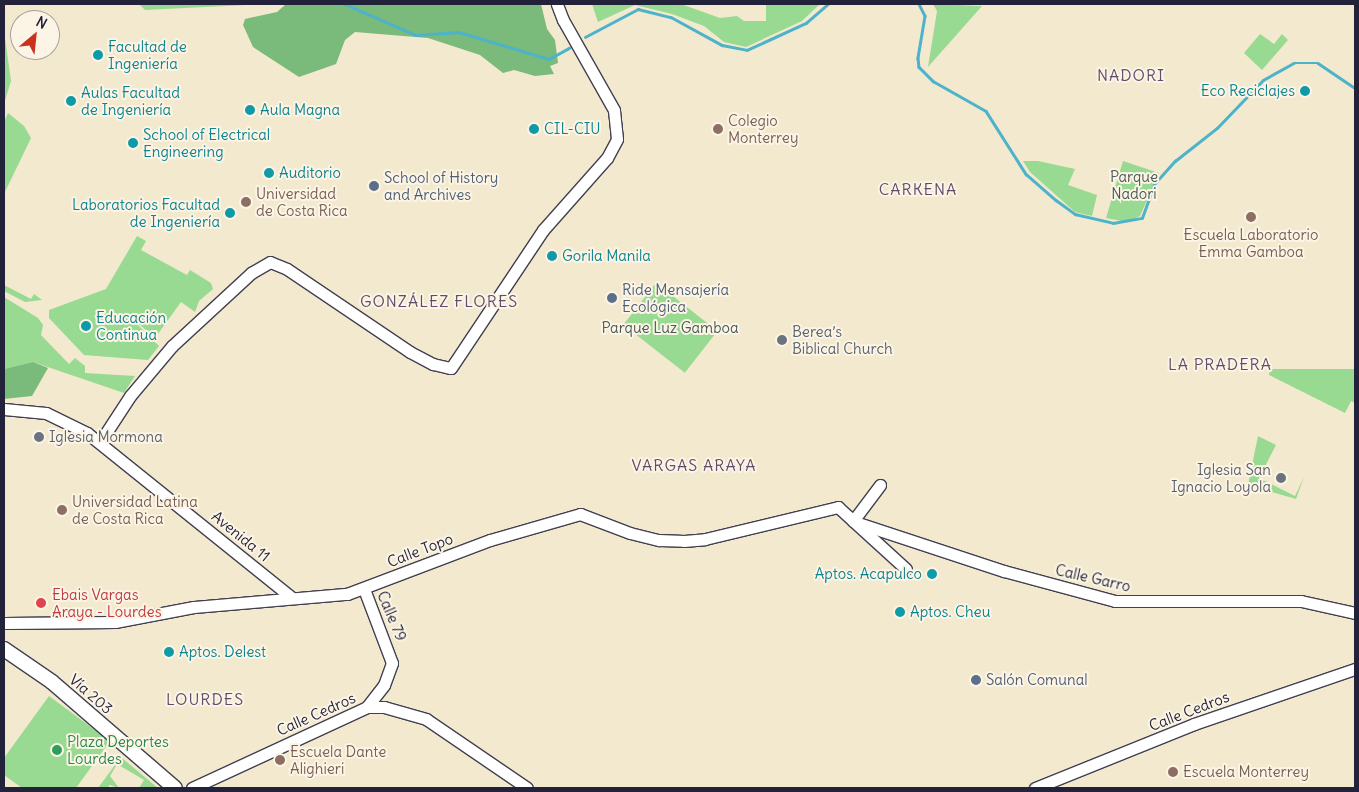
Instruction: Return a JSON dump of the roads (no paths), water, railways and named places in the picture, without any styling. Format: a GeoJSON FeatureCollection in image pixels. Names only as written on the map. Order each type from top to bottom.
{"type":"FeatureCollection","features":[{"type":"Feature","properties":{"kind":"main road","name":"Vía 203"},"geometry":{"type":"LineString","coordinates":[[4,649],[52,682],[175,788]]}},
{"type":"Feature","properties":{"kind":"street"},"geometry":{"type":"LineString","coordinates":[[100,442],[130,396],[172,346],[250,273],[270,262],[287,269],[410,352],[433,364],[451,368],[543,230],[607,158],[617,139],[614,110],[563,20],[557,4]]}},
{"type":"Feature","properties":{"kind":"street","name":"Avenida 11"},"geometry":{"type":"LineString","coordinates":[[4,409],[46,413],[76,425],[100,442],[292,598]]}},
{"type":"Feature","properties":{"kind":"street"},"geometry":{"type":"LineString","coordinates":[[880,485],[853,520],[906,569]]}},
{"type":"Feature","properties":{"kind":"street","name":"Calle Topo"},"geometry":{"type":"LineString","coordinates":[[4,623],[115,622],[194,607],[364,589],[414,567],[490,540],[580,514],[630,533],[659,540],[684,541],[705,540],[838,507]]}},
{"type":"Feature","properties":{"kind":"street","name":"Calle Garro"},"geometry":{"type":"LineString","coordinates":[[838,507],[853,520],[895,538],[1115,602],[1301,602],[1355,613]]}},
{"type":"Feature","properties":{"kind":"street","name":"Calle 79"},"geometry":{"type":"LineString","coordinates":[[364,589],[392,655],[392,663],[384,685],[367,707]]}},
{"type":"Feature","properties":{"kind":"street","name":"Calle Cedros"},"geometry":{"type":"LineString","coordinates":[[1036,788],[1194,724],[1355,669]]}},
{"type":"Feature","properties":{"kind":"street","name":"Calle Cedros"},"geometry":{"type":"LineString","coordinates":[[192,788],[367,707],[384,707],[426,719],[528,788]]}},
{"type":"Feature","properties":{"kind":"waterway"},"geometry":{"type":"LineString","coordinates":[[345,4],[416,35],[459,32],[549,59],[569,48]]}},
{"type":"Feature","properties":{"kind":"waterway"},"geometry":{"type":"LineString","coordinates":[[585,37],[638,9],[671,17],[722,45],[747,50],[806,23],[828,4]]}},
{"type":"Feature","properties":{"kind":"waterway"},"geometry":{"type":"LineString","coordinates":[[919,4],[925,16],[918,58],[919,67],[933,81],[986,111],[1026,174],[1056,200],[1075,214],[1113,223],[1142,218],[1155,183],[1175,161],[1217,128],[1263,80],[1294,63],[1318,63],[1355,88]]}},
{"type":"Feature","properties":{"kind":"place","name":"Facultad de Ingeniería"},"geometry":{"type":"Point","coordinates":[98,55]}},
{"type":"Feature","properties":{"kind":"place","name":"Eco Reciclajes"},"geometry":{"type":"Point","coordinates":[1305,91]}},
{"type":"Feature","properties":{"kind":"place","name":"Aulas Facultad de Ingeniería"},"geometry":{"type":"Point","coordinates":[71,101]}},
{"type":"Feature","properties":{"kind":"place","name":"Aula Magna"},"geometry":{"type":"Point","coordinates":[250,110]}},
{"type":"Feature","properties":{"kind":"place","name":"CIL-CIU"},"geometry":{"type":"Point","coordinates":[534,129]}},
{"type":"Feature","properties":{"kind":"place","name":"Colegio Monterrey"},"geometry":{"type":"Point","coordinates":[718,129]}},
{"type":"Feature","properties":{"kind":"place","name":"School of Electrical Engineering"},"geometry":{"type":"Point","coordinates":[133,143]}},
{"type":"Feature","properties":{"kind":"place","name":"Auditorio"},"geometry":{"type":"Point","coordinates":[269,173]}},
{"type":"Feature","properties":{"kind":"place","name":"School of History and Archives"},"geometry":{"type":"Point","coordinates":[374,186]}},
{"type":"Feature","properties":{"kind":"place","name":"Universidad de Costa Rica"},"geometry":{"type":"Point","coordinates":[246,202]}},
{"type":"Feature","properties":{"kind":"place","name":"Laboratorios Facultad de Ingeniería"},"geometry":{"type":"Point","coordinates":[230,213]}},
{"type":"Feature","properties":{"kind":"place","name":"Escuela Laboratorio Emma Gamboa"},"geometry":{"type":"Point","coordinates":[1251,217]}},
{"type":"Feature","properties":{"kind":"place","name":"Gorila Manila"},"geometry":{"type":"Point","coordinates":[552,256]}},
{"type":"Feature","properties":{"kind":"place","name":"Ride Mensajería Ecológica"},"geometry":{"type":"Point","coordinates":[612,298]}},
{"type":"Feature","properties":{"kind":"place","name":"Educación Continua"},"geometry":{"type":"Point","coordinates":[86,326]}},
{"type":"Feature","properties":{"kind":"place","name":"Berea’s Biblical Church"},"geometry":{"type":"Point","coordinates":[782,340]}},
{"type":"Feature","properties":{"kind":"place","name":"Iglesia Mormona"},"geometry":{"type":"Point","coordinates":[39,437]}},
{"type":"Feature","properties":{"kind":"place","name":"Iglesia San Ignacio Loyola"},"geometry":{"type":"Point","coordinates":[1281,478]}},
{"type":"Feature","properties":{"kind":"place","name":"Universidad Latina de Costa Rica"},"geometry":{"type":"Point","coordinates":[62,510]}},
{"type":"Feature","properties":{"kind":"place","name":"Aptos. Acapulco"},"geometry":{"type":"Point","coordinates":[932,574]}},
{"type":"Feature","properties":{"kind":"place","name":"Ebais Vargas Araya - Lourdes"},"geometry":{"type":"Point","coordinates":[41,603]}},
{"type":"Feature","properties":{"kind":"place","name":"Aptos. Cheu"},"geometry":{"type":"Point","coordinates":[900,612]}},
{"type":"Feature","properties":{"kind":"place","name":"Aptos. Delest"},"geometry":{"type":"Point","coordinates":[169,652]}},
{"type":"Feature","properties":{"kind":"place","name":"Salón Comunal"},"geometry":{"type":"Point","coordinates":[976,680]}},
{"type":"Feature","properties":{"kind":"place","name":"Plaza Deportes Lourdes"},"geometry":{"type":"Point","coordinates":[57,750]}},
{"type":"Feature","properties":{"kind":"place","name":"Escuela Dante Alighieri"},"geometry":{"type":"Point","coordinates":[280,760]}},
{"type":"Feature","properties":{"kind":"place","name":"Escuela Monterrey"},"geometry":{"type":"Point","coordinates":[1173,772]}},
{"type":"Feature","properties":{"kind":"district","name":"NADORI"},"geometry":{"type":"Point","coordinates":[1131,75]}},
{"type":"Feature","properties":{"kind":"district","name":"CARKENA"},"geometry":{"type":"Point","coordinates":[918,189]}},
{"type":"Feature","properties":{"kind":"district","name":"GONZÁLEZ FLORES"},"geometry":{"type":"Point","coordinates":[439,301]}},
{"type":"Feature","properties":{"kind":"district","name":"LA PRADERA"},"geometry":{"type":"Point","coordinates":[1220,364]}},
{"type":"Feature","properties":{"kind":"district","name":"VARGAS ARAYA"},"geometry":{"type":"Point","coordinates":[694,465]}},
{"type":"Feature","properties":{"kind":"district","name":"LOURDES"},"geometry":{"type":"Point","coordinates":[205,699]}},
{"type":"Feature","properties":{"kind":"park label","name":"Parque Nadori"},"geometry":{"type":"Point","coordinates":[1134,184]}},
{"type":"Feature","properties":{"kind":"park label","name":"Parque Luz Gamboa"},"geometry":{"type":"Point","coordinates":[670,328]}}]}
